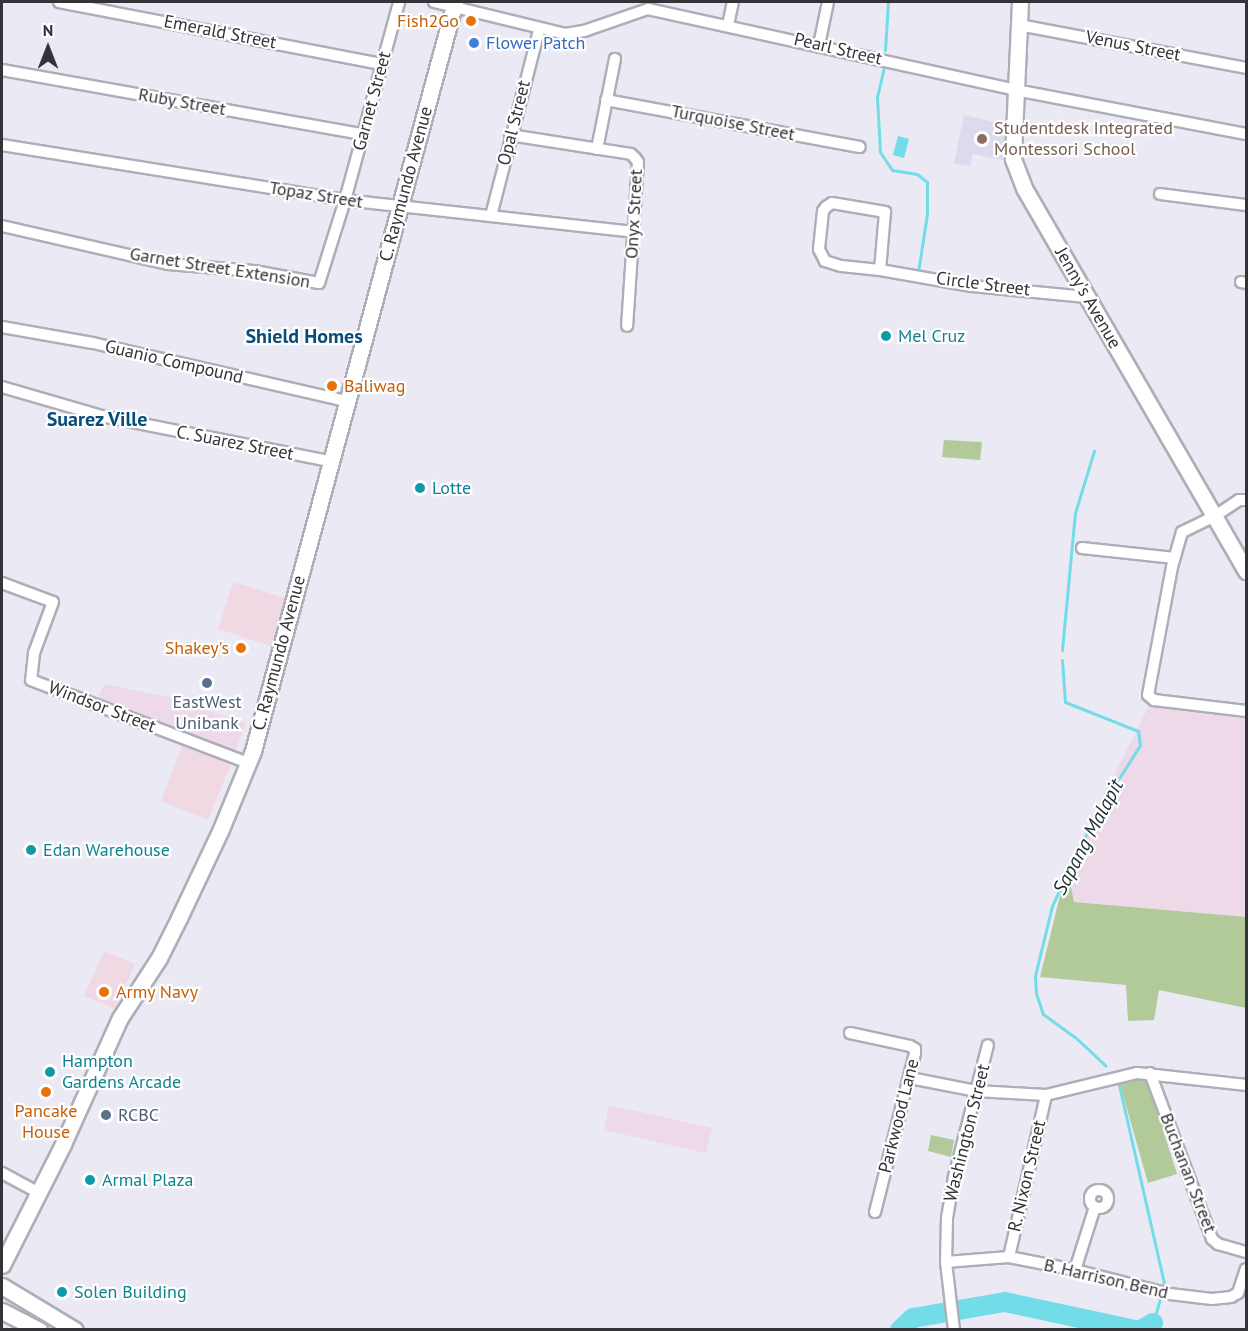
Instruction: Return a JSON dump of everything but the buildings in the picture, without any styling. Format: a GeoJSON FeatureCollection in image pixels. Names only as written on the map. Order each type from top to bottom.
{"type":"FeatureCollection","features":[{"type":"Feature","properties":{"kind":"main road","name":"Jenny's Avenue"},"geometry":{"type":"LineString","coordinates":[[1020,2],[1013,159],[1023,188],[1246,571]]}},
{"type":"Feature","properties":{"kind":"main road","name":"C. Raymundo Avenue"},"geometry":{"type":"LineString","coordinates":[[2,1265],[39,1193],[114,1030],[159,958],[184,908],[221,829],[248,763],[296,596],[330,461],[455,4]]}},
{"type":"Feature","properties":{"kind":"main road"},"geometry":{"type":"LineString","coordinates":[[2,1286],[75,1329]]}},
{"type":"Feature","properties":{"kind":"main road"},"geometry":{"type":"LineString","coordinates":[[2,1311],[39,1329]]}},
{"type":"Feature","properties":{"kind":"street","name":"Emerald Street"},"geometry":{"type":"LineString","coordinates":[[59,2],[381,64]]}},
{"type":"Feature","properties":{"kind":"street","name":"Garnet Street"},"geometry":{"type":"LineString","coordinates":[[345,200],[399,2]]}},
{"type":"Feature","properties":{"kind":"street","name":"Pearl Street"},"geometry":{"type":"LineString","coordinates":[[434,2],[455,4],[539,30],[573,34],[648,9],[1016,90],[1246,134]]}},
{"type":"Feature","properties":{"kind":"street"},"geometry":{"type":"LineString","coordinates":[[728,25],[733,2]]}},
{"type":"Feature","properties":{"kind":"street"},"geometry":{"type":"LineString","coordinates":[[819,45],[828,2]]}},
{"type":"Feature","properties":{"kind":"street","name":"Venus Street"},"geometry":{"type":"LineString","coordinates":[[1019,25],[1246,68]]}},
{"type":"Feature","properties":{"kind":"street","name":"Opal Street"},"geometry":{"type":"LineString","coordinates":[[491,216],[510,135],[539,30]]}},
{"type":"Feature","properties":{"kind":"street"},"geometry":{"type":"LineString","coordinates":[[597,149],[615,59]]}},
{"type":"Feature","properties":{"kind":"street","name":"Ruby Street"},"geometry":{"type":"LineString","coordinates":[[2,70],[363,134]]}},
{"type":"Feature","properties":{"kind":"street","name":"Turquoise Street"},"geometry":{"type":"LineString","coordinates":[[606,100],[860,147]]}},
{"type":"Feature","properties":{"kind":"street","name":"Onyx Street"},"geometry":{"type":"LineString","coordinates":[[510,135],[631,154],[638,162],[627,326]]}},
{"type":"Feature","properties":{"kind":"street","name":"Topaz Street"},"geometry":{"type":"LineString","coordinates":[[2,145],[345,200],[633,232]]}},
{"type":"Feature","properties":{"kind":"street"},"geometry":{"type":"LineString","coordinates":[[1160,194],[1246,205]]}},
{"type":"Feature","properties":{"kind":"street","name":"Garnet Street Extension"},"geometry":{"type":"LineString","coordinates":[[2,226],[168,264],[254,271],[319,283],[345,200]]}},
{"type":"Feature","properties":{"kind":"street","name":"Circle Street"},"geometry":{"type":"LineString","coordinates":[[880,270],[885,212],[832,203],[826,207],[823,211],[819,249],[825,261],[841,266],[880,270],[972,286],[1086,297]]}},
{"type":"Feature","properties":{"kind":"street","name":"Guanio Compound"},"geometry":{"type":"LineString","coordinates":[[2,327],[93,344],[347,400]]}},
{"type":"Feature","properties":{"kind":"street","name":"C. Suarez Street"},"geometry":{"type":"LineString","coordinates":[[2,387],[102,416],[330,461]]}},
{"type":"Feature","properties":{"kind":"street"},"geometry":{"type":"LineString","coordinates":[[1246,500],[1239,500],[1215,516],[1182,532],[1174,558],[1149,695],[1154,700],[1246,711]]}},
{"type":"Feature","properties":{"kind":"street"},"geometry":{"type":"LineString","coordinates":[[1082,548],[1174,558]]}},
{"type":"Feature","properties":{"kind":"street","name":"Windsor Street"},"geometry":{"type":"LineString","coordinates":[[2,583],[53,602],[34,653],[32,680],[248,763]]}},
{"type":"Feature","properties":{"kind":"street","name":"Parkwood Lane"},"geometry":{"type":"LineString","coordinates":[[850,1033],[915,1049],[910,1078],[875,1212]]}},
{"type":"Feature","properties":{"kind":"street","name":"Washington Street"},"geometry":{"type":"LineString","coordinates":[[953,1324],[946,1262],[946,1218],[988,1045]]}},
{"type":"Feature","properties":{"kind":"street"},"geometry":{"type":"LineString","coordinates":[[910,1078],[976,1091],[1046,1095],[1137,1073],[1246,1085]]}},
{"type":"Feature","properties":{"kind":"street","name":"Buchanan Street"},"geometry":{"type":"LineString","coordinates":[[1150,1073],[1212,1239],[1218,1244],[1246,1252]]}},
{"type":"Feature","properties":{"kind":"street","name":"R. Nixon Street"},"geometry":{"type":"LineString","coordinates":[[1009,1257],[1046,1095]]}},
{"type":"Feature","properties":{"kind":"street"},"geometry":{"type":"LineString","coordinates":[[2,1173],[39,1193]]}},
{"type":"Feature","properties":{"kind":"street"},"geometry":{"type":"LineString","coordinates":[[1075,1270],[1095,1207]]}},
{"type":"Feature","properties":{"kind":"street","name":"B. Harrison Bend"},"geometry":{"type":"LineString","coordinates":[[946,1262],[1009,1257],[1075,1270],[1170,1294],[1212,1299],[1231,1297],[1238,1293],[1246,1269]]}},
{"type":"Feature","properties":{"kind":"shaded area","name":"Studentdesk Integrated Montessori School"},"geometry":{"type":"Polygon","coordinates":[[[964,115],[1003,124],[1007,161],[973,154],[970,166],[954,163],[964,115]]]}},
{"type":"Feature","properties":{"kind":"shaded area"},"geometry":{"type":"Polygon","coordinates":[[[233,582],[285,598],[271,646],[218,629],[233,582]]]}},
{"type":"Feature","properties":{"kind":"shaded area"},"geometry":{"type":"Polygon","coordinates":[[[104,684],[168,697],[246,723],[235,752],[98,699],[104,684]]]}},
{"type":"Feature","properties":{"kind":"shaded area"},"geometry":{"type":"Polygon","coordinates":[[[1151,702],[1246,713],[1246,917],[1074,902],[1067,867],[1151,702]]]}},
{"type":"Feature","properties":{"kind":"shaded area"},"geometry":{"type":"Polygon","coordinates":[[[184,742],[232,761],[208,820],[161,801],[184,742]]]}},
{"type":"Feature","properties":{"kind":"shaded area"},"geometry":{"type":"Polygon","coordinates":[[[104,951],[135,964],[115,1009],[84,996],[104,951]]]}},
{"type":"Feature","properties":{"kind":"shaded area"},"geometry":{"type":"Polygon","coordinates":[[[609,1105],[712,1128],[706,1153],[604,1130],[609,1105]]]}},
{"type":"Feature","properties":{"kind":"green space"},"geometry":{"type":"Polygon","coordinates":[[[944,440],[982,442],[980,460],[942,457],[944,440]]]}},
{"type":"Feature","properties":{"kind":"green space"},"geometry":{"type":"Polygon","coordinates":[[[1067,867],[1074,902],[1246,917],[1246,1008],[1159,990],[1154,1020],[1128,1021],[1126,985],[1040,977],[1067,867]]]}},
{"type":"Feature","properties":{"kind":"green space"},"geometry":{"type":"Polygon","coordinates":[[[1146,1076],[1177,1174],[1148,1183],[1120,1084],[1146,1076]]]}},
{"type":"Feature","properties":{"kind":"green space"},"geometry":{"type":"Polygon","coordinates":[[[931,1135],[954,1140],[951,1157],[928,1151],[931,1135]]]}},
{"type":"Feature","properties":{"kind":"water"},"geometry":{"type":"Polygon","coordinates":[[[898,136],[909,139],[904,158],[893,155],[898,136]]]}},
{"type":"Feature","properties":{"kind":"waterway"},"geometry":{"type":"LineString","coordinates":[[885,50],[888,2]]}},
{"type":"Feature","properties":{"kind":"waterway"},"geometry":{"type":"LineString","coordinates":[[884,67],[877,97],[880,152],[892,170],[917,174],[927,182],[927,214],[918,272]]}},
{"type":"Feature","properties":{"kind":"waterway"},"geometry":{"type":"LineString","coordinates":[[1062,650],[1075,513],[1094,451]]}},
{"type":"Feature","properties":{"kind":"waterway","name":"Sapang Malapit"},"geometry":{"type":"LineString","coordinates":[[1062,660],[1065,702],[1138,731],[1140,745],[1096,815],[1052,906],[1035,976],[1036,993],[1043,1014],[1075,1037],[1106,1066]]}},
{"type":"Feature","properties":{"kind":"waterway","name":"Sapang Malapit"},"geometry":{"type":"LineString","coordinates":[[1119,1085],[1164,1283],[1163,1288]]}},
{"type":"Feature","properties":{"kind":"waterway","name":"Sapang Malapit"},"geometry":{"type":"LineString","coordinates":[[1153,1323],[1161,1295]]}},
{"type":"Feature","properties":{"kind":"waterway","name":"Sapang Malapit"},"geometry":{"type":"LineString","coordinates":[[900,1330],[913,1318],[1005,1302],[1134,1330]]}},
{"type":"Feature","properties":{"kind":"waterway","name":"Sapang Malapit"},"geometry":{"type":"LineString","coordinates":[[1141,1330],[1153,1323]]}},
{"type":"Feature","properties":{"kind":"place","name":"Fish2Go"},"geometry":{"type":"Point","coordinates":[471,21]}},
{"type":"Feature","properties":{"kind":"place","name":"Flower Patch"},"geometry":{"type":"Point","coordinates":[474,43]}},
{"type":"Feature","properties":{"kind":"place","name":"Studentdesk Integrated Montessori School"},"geometry":{"type":"Point","coordinates":[982,139]}},
{"type":"Feature","properties":{"kind":"place","name":"Mel Cruz"},"geometry":{"type":"Point","coordinates":[886,336]}},
{"type":"Feature","properties":{"kind":"place","name":"Baliwag"},"geometry":{"type":"Point","coordinates":[332,386]}},
{"type":"Feature","properties":{"kind":"place","name":"Lotte"},"geometry":{"type":"Point","coordinates":[420,488]}},
{"type":"Feature","properties":{"kind":"place","name":"Shakey's"},"geometry":{"type":"Point","coordinates":[241,648]}},
{"type":"Feature","properties":{"kind":"place","name":"EastWest Unibank"},"geometry":{"type":"Point","coordinates":[207,683]}},
{"type":"Feature","properties":{"kind":"place","name":"Edan Warehouse"},"geometry":{"type":"Point","coordinates":[31,850]}},
{"type":"Feature","properties":{"kind":"place","name":"Army Navy"},"geometry":{"type":"Point","coordinates":[104,992]}},
{"type":"Feature","properties":{"kind":"place","name":"Hampton Gardens Arcade"},"geometry":{"type":"Point","coordinates":[50,1072]}},
{"type":"Feature","properties":{"kind":"place","name":"Pancake House"},"geometry":{"type":"Point","coordinates":[46,1092]}},
{"type":"Feature","properties":{"kind":"place","name":"RCBC"},"geometry":{"type":"Point","coordinates":[106,1115]}},
{"type":"Feature","properties":{"kind":"place","name":"Armal Plaza"},"geometry":{"type":"Point","coordinates":[90,1180]}},
{"type":"Feature","properties":{"kind":"place","name":"Solen Building"},"geometry":{"type":"Point","coordinates":[62,1292]}},
{"type":"Feature","properties":{"kind":"district","name":"Shield Homes"},"geometry":{"type":"Point","coordinates":[304,336]}},
{"type":"Feature","properties":{"kind":"district","name":"Suarez Ville"},"geometry":{"type":"Point","coordinates":[97,419]}}]}
